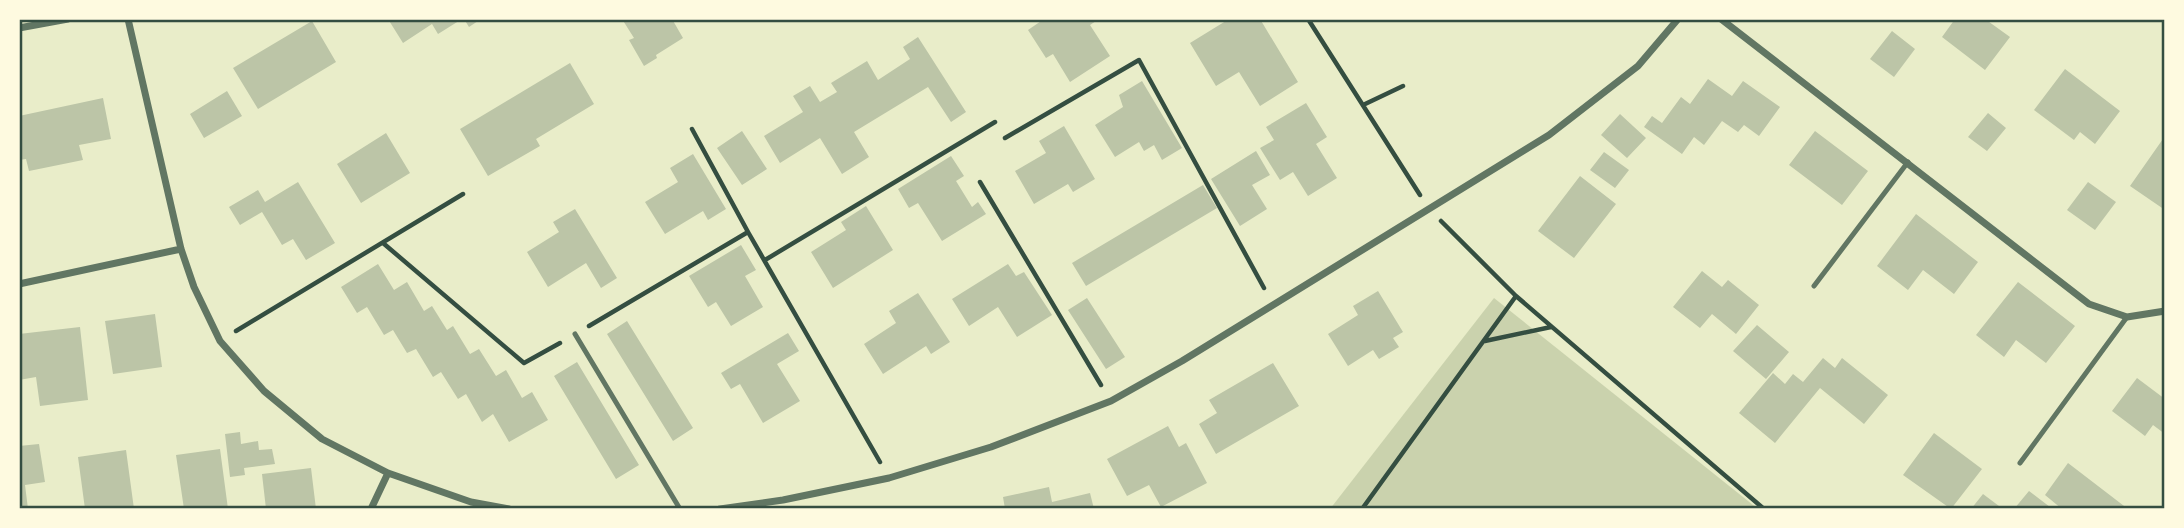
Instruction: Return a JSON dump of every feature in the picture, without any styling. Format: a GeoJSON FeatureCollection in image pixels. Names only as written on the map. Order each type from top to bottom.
{"type":"FeatureCollection","features":[{"type":"Feature","properties":{"kind":"street"},"geometry":{"type":"LineString","coordinates":[[19,28],[68,19]]}},
{"type":"Feature","properties":{"kind":"street"},"geometry":{"type":"LineString","coordinates":[[128,19],[181,249],[194,286],[220,341],[264,391],[322,439],[388,473],[471,502],[509,509]]}},
{"type":"Feature","properties":{"kind":"street"},"geometry":{"type":"LineString","coordinates":[[720,509],[783,500],[889,478],[991,447],[1111,401],[1182,361],[1549,135],[1637,66],[1678,19]]}},
{"type":"Feature","properties":{"kind":"street"},"geometry":{"type":"LineString","coordinates":[[1721,19],[2089,304],[2127,317],[2164,312]]}},
{"type":"Feature","properties":{"kind":"street"},"geometry":{"type":"LineString","coordinates":[[19,284],[181,249]]}},
{"type":"Feature","properties":{"kind":"street"},"geometry":{"type":"LineString","coordinates":[[371,509],[388,473]]}},
{"type":"Feature","properties":{"kind":"lane"},"geometry":{"type":"LineString","coordinates":[[1814,286],[1908,162]]}},
{"type":"Feature","properties":{"kind":"lane"},"geometry":{"type":"LineString","coordinates":[[2020,463],[2127,317]]}},
{"type":"Feature","properties":{"kind":"lane"},"geometry":{"type":"LineString","coordinates":[[575,334],[680,509]]}},
{"type":"Feature","properties":{"kind":"path"},"geometry":{"type":"LineString","coordinates":[[1308,19],[1429,209],[1516,296],[1764,509]]}},
{"type":"Feature","properties":{"kind":"path"},"geometry":{"type":"LineString","coordinates":[[1005,138],[1139,60],[1274,305]]}},
{"type":"Feature","properties":{"kind":"path"},"geometry":{"type":"LineString","coordinates":[[1363,105],[1403,86]]}},
{"type":"Feature","properties":{"kind":"path"},"geometry":{"type":"LineString","coordinates":[[765,260],[995,121]]}},
{"type":"Feature","properties":{"kind":"path"},"geometry":{"type":"LineString","coordinates":[[692,129],[889,478]]}},
{"type":"Feature","properties":{"kind":"path"},"geometry":{"type":"LineString","coordinates":[[980,182],[1111,401]]}},
{"type":"Feature","properties":{"kind":"path"},"geometry":{"type":"LineString","coordinates":[[220,341],[463,194]]}},
{"type":"Feature","properties":{"kind":"path"},"geometry":{"type":"LineString","coordinates":[[383,243],[524,363],[748,232]]}},
{"type":"Feature","properties":{"kind":"path"},"geometry":{"type":"LineString","coordinates":[[1362,509],[1516,296]]}},
{"type":"Feature","properties":{"kind":"path"},"geometry":{"type":"LineString","coordinates":[[1484,341],[1552,327]]}},
{"type":"Feature","properties":{"kind":"green space"},"geometry":{"type":"Polygon","coordinates":[[[1494,298],[1758,509],[1330,509],[1494,298]]]}},
{"type":"Feature","properties":{"kind":"building"},"geometry":{"type":"Polygon","coordinates":[[[388,19],[462,19],[438,34],[432,24],[403,43],[388,19]]]}},
{"type":"Feature","properties":{"kind":"building"},"geometry":{"type":"Polygon","coordinates":[[[464,19],[481,19],[469,27],[464,19]]]}},
{"type":"Feature","properties":{"kind":"building"},"geometry":{"type":"Polygon","coordinates":[[[622,19],[672,19],[683,38],[644,66],[629,40],[634,38],[622,19]]]}},
{"type":"Feature","properties":{"kind":"building"},"geometry":{"type":"Polygon","coordinates":[[[1044,19],[1099,19],[1090,25],[1110,56],[1070,82],[1053,54],[1046,58],[1028,30],[1044,19]]]}},
{"type":"Feature","properties":{"kind":"building"},"geometry":{"type":"Polygon","coordinates":[[[1229,19],[1260,19],[1298,82],[1260,106],[1239,72],[1216,86],[1190,43],[1229,19]]]}},
{"type":"Feature","properties":{"kind":"building"},"geometry":{"type":"Polygon","coordinates":[[[1955,19],[1985,19],[2010,37],[1985,70],[1942,37],[1955,19]]]}},
{"type":"Feature","properties":{"kind":"building"},"geometry":{"type":"Polygon","coordinates":[[[312,21],[336,62],[258,109],[233,68],[312,21]]]}},
{"type":"Feature","properties":{"kind":"building"},"geometry":{"type":"Polygon","coordinates":[[[1892,31],[1915,49],[1894,77],[1870,59],[1892,31]]]}},
{"type":"Feature","properties":{"kind":"building"},"geometry":{"type":"Polygon","coordinates":[[[918,37],[966,112],[951,122],[928,87],[854,132],[869,157],[842,174],[820,138],[780,163],[764,136],[803,112],[793,96],[810,86],[820,102],[837,92],[831,83],[867,61],[878,80],[910,59],[903,47],[918,37]]]}},
{"type":"Feature","properties":{"kind":"building"},"geometry":{"type":"Polygon","coordinates":[[[570,63],[594,104],[536,139],[540,146],[488,176],[460,129],[570,63]]]}},
{"type":"Feature","properties":{"kind":"building"},"geometry":{"type":"Polygon","coordinates":[[[2065,69],[2120,111],[2095,144],[2080,132],[2074,140],[2034,110],[2065,69]]]}},
{"type":"Feature","properties":{"kind":"building"},"geometry":{"type":"Polygon","coordinates":[[[1708,79],[1732,96],[1743,81],[1780,107],[1759,136],[1744,125],[1738,132],[1722,121],[1704,145],[1694,137],[1682,154],[1644,127],[1652,116],[1662,123],[1681,97],[1690,104],[1708,79]]]}},
{"type":"Feature","properties":{"kind":"building"},"geometry":{"type":"Polygon","coordinates":[[[1142,81],[1182,148],[1162,160],[1154,145],[1144,151],[1139,142],[1115,157],[1095,125],[1123,107],[1119,95],[1142,81]]]}},
{"type":"Feature","properties":{"kind":"building"},"geometry":{"type":"Polygon","coordinates":[[[227,91],[242,116],[204,138],[190,114],[227,91]]]}},
{"type":"Feature","properties":{"kind":"building"},"geometry":{"type":"Polygon","coordinates":[[[103,98],[111,139],[79,145],[83,160],[29,171],[26,159],[19,160],[19,116],[103,98]]]}},
{"type":"Feature","properties":{"kind":"building"},"geometry":{"type":"Polygon","coordinates":[[[1306,103],[1327,137],[1316,144],[1337,178],[1308,196],[1293,172],[1280,180],[1260,148],[1274,140],[1266,127],[1306,103]]]}},
{"type":"Feature","properties":{"kind":"building"},"geometry":{"type":"Polygon","coordinates":[[[1988,113],[2006,128],[1987,151],[1968,137],[1988,113]]]}},
{"type":"Feature","properties":{"kind":"building"},"geometry":{"type":"Polygon","coordinates":[[[1620,114],[1646,138],[1627,158],[1601,135],[1620,114]]]}},
{"type":"Feature","properties":{"kind":"building"},"geometry":{"type":"Polygon","coordinates":[[[1064,126],[1095,179],[1073,192],[1068,184],[1034,204],[1015,171],[1046,153],[1039,141],[1064,126]]]}},
{"type":"Feature","properties":{"kind":"building"},"geometry":{"type":"Polygon","coordinates":[[[742,131],[767,169],[742,185],[717,148],[742,131]]]}},
{"type":"Feature","properties":{"kind":"building"},"geometry":{"type":"Polygon","coordinates":[[[1815,131],[1868,171],[1842,205],[1789,165],[1815,131]]]}},
{"type":"Feature","properties":{"kind":"building"},"geometry":{"type":"Polygon","coordinates":[[[386,133],[410,173],[361,203],[337,164],[386,133]]]}},
{"type":"Feature","properties":{"kind":"building"},"geometry":{"type":"Polygon","coordinates":[[[2165,136],[2165,210],[2130,186],[2165,136]]]}},
{"type":"Feature","properties":{"kind":"building"},"geometry":{"type":"Polygon","coordinates":[[[1256,151],[1270,175],[1252,185],[1267,209],[1240,226],[1211,179],[1256,151]]]}},
{"type":"Feature","properties":{"kind":"building"},"geometry":{"type":"Polygon","coordinates":[[[1604,152],[1629,170],[1615,188],[1590,170],[1604,152]]]}},
{"type":"Feature","properties":{"kind":"building"},"geometry":{"type":"Polygon","coordinates":[[[693,154],[726,209],[708,220],[703,211],[665,234],[645,202],[678,182],[670,168],[693,154]]]}},
{"type":"Feature","properties":{"kind":"building"},"geometry":{"type":"Polygon","coordinates":[[[951,156],[964,176],[956,181],[972,207],[978,202],[986,214],[942,241],[918,203],[909,208],[898,189],[951,156]]]}},
{"type":"Feature","properties":{"kind":"building"},"geometry":{"type":"Polygon","coordinates":[[[1580,176],[1616,204],[1574,258],[1538,231],[1580,176]]]}},
{"type":"Feature","properties":{"kind":"building"},"geometry":{"type":"Polygon","coordinates":[[[298,182],[335,243],[306,260],[293,239],[282,245],[262,212],[240,225],[229,207],[258,190],[265,202],[298,182]]]}},
{"type":"Feature","properties":{"kind":"building"},"geometry":{"type":"Polygon","coordinates":[[[2088,182],[2116,202],[2095,230],[2067,210],[2088,182]]]}},
{"type":"Feature","properties":{"kind":"building"},"geometry":{"type":"Polygon","coordinates":[[[1203,185],[1217,208],[1086,286],[1072,263],[1203,185]]]}},
{"type":"Feature","properties":{"kind":"building"},"geometry":{"type":"Polygon","coordinates":[[[866,206],[893,250],[833,288],[811,252],[846,230],[841,222],[866,206]]]}},
{"type":"Feature","properties":{"kind":"building"},"geometry":{"type":"Polygon","coordinates":[[[575,209],[617,278],[601,288],[586,263],[548,287],[527,252],[559,232],[553,222],[575,209]]]}},
{"type":"Feature","properties":{"kind":"building"},"geometry":{"type":"Polygon","coordinates":[[[1916,214],[1978,262],[1954,294],[1923,270],[1908,290],[1877,266],[1916,214]]]}},
{"type":"Feature","properties":{"kind":"building"},"geometry":{"type":"Polygon","coordinates":[[[741,245],[756,270],[745,276],[763,307],[731,326],[716,302],[708,307],[689,276],[741,245]]]}},
{"type":"Feature","properties":{"kind":"building"},"geometry":{"type":"Polygon","coordinates":[[[378,264],[394,290],[407,282],[424,311],[432,306],[447,330],[453,326],[470,354],[479,349],[496,376],[506,370],[522,398],[532,392],[548,420],[509,442],[493,414],[482,422],[466,394],[458,399],[441,372],[433,377],[416,349],[407,353],[393,330],[384,335],[367,307],[357,313],[341,287],[378,264]]]}},
{"type":"Feature","properties":{"kind":"building"},"geometry":{"type":"Polygon","coordinates":[[[1008,264],[1016,276],[1024,272],[1052,315],[1017,337],[998,307],[969,326],[952,299],[1008,264]]]}},
{"type":"Feature","properties":{"kind":"building"},"geometry":{"type":"Polygon","coordinates":[[[1702,271],[1722,287],[1728,280],[1759,305],[1736,334],[1712,314],[1700,328],[1673,307],[1702,271]]]}},
{"type":"Feature","properties":{"kind":"building"},"geometry":{"type":"Polygon","coordinates":[[[2018,282],[2075,326],[2046,363],[2016,340],[2004,357],[1976,335],[2018,282]]]}},
{"type":"Feature","properties":{"kind":"building"},"geometry":{"type":"Polygon","coordinates":[[[1378,291],[1403,332],[1393,338],[1399,347],[1379,359],[1373,350],[1348,366],[1328,334],[1358,315],[1353,306],[1378,291]]]}},
{"type":"Feature","properties":{"kind":"building"},"geometry":{"type":"Polygon","coordinates":[[[918,293],[950,342],[931,354],[926,346],[883,374],[864,344],[896,323],[889,311],[918,293]]]}},
{"type":"Feature","properties":{"kind":"building"},"geometry":{"type":"Polygon","coordinates":[[[1087,298],[1125,357],[1106,369],[1068,310],[1087,298]]]}},
{"type":"Feature","properties":{"kind":"building"},"geometry":{"type":"Polygon","coordinates":[[[155,314],[162,367],[113,374],[105,321],[155,314]]]}},
{"type":"Feature","properties":{"kind":"building"},"geometry":{"type":"Polygon","coordinates":[[[627,321],[693,428],[673,441],[607,334],[627,321]]]}},
{"type":"Feature","properties":{"kind":"building"},"geometry":{"type":"Polygon","coordinates":[[[1757,325],[1789,352],[1766,379],[1733,351],[1757,325]]]}},
{"type":"Feature","properties":{"kind":"building"},"geometry":{"type":"Polygon","coordinates":[[[80,327],[88,400],[40,406],[36,377],[19,380],[19,334],[80,327]]]}},
{"type":"Feature","properties":{"kind":"building"},"geometry":{"type":"Polygon","coordinates":[[[788,333],[799,351],[777,364],[800,401],[763,423],[740,384],[731,389],[721,373],[788,333]]]}},
{"type":"Feature","properties":{"kind":"building"},"geometry":{"type":"Polygon","coordinates":[[[1823,358],[1835,368],[1842,358],[1888,395],[1864,424],[1820,388],[1775,443],[1739,413],[1773,373],[1785,384],[1793,374],[1803,382],[1823,358]]]}},
{"type":"Feature","properties":{"kind":"building"},"geometry":{"type":"Polygon","coordinates":[[[577,362],[639,465],[616,479],[554,376],[577,362]]]}},
{"type":"Feature","properties":{"kind":"building"},"geometry":{"type":"Polygon","coordinates":[[[1273,363],[1299,406],[1216,454],[1199,424],[1217,413],[1209,400],[1273,363]]]}},
{"type":"Feature","properties":{"kind":"building"},"geometry":{"type":"Polygon","coordinates":[[[2137,378],[2165,399],[2165,434],[2153,425],[2145,436],[2112,411],[2137,378]]]}},
{"type":"Feature","properties":{"kind":"building"},"geometry":{"type":"Polygon","coordinates":[[[1168,426],[1179,447],[1186,443],[1207,483],[1161,507],[1149,485],[1127,496],[1107,459],[1168,426]]]}},
{"type":"Feature","properties":{"kind":"building"},"geometry":{"type":"Polygon","coordinates":[[[240,432],[241,444],[258,441],[259,450],[272,449],[275,464],[244,468],[245,475],[230,477],[225,434],[240,432]]]}},
{"type":"Feature","properties":{"kind":"building"},"geometry":{"type":"Polygon","coordinates":[[[1934,433],[1982,469],[1951,509],[1903,475],[1934,433]]]}},
{"type":"Feature","properties":{"kind":"building"},"geometry":{"type":"Polygon","coordinates":[[[39,444],[45,482],[25,485],[28,509],[19,509],[19,446],[39,444]]]}},
{"type":"Feature","properties":{"kind":"building"},"geometry":{"type":"Polygon","coordinates":[[[220,449],[228,509],[184,509],[176,455],[220,449]]]}},
{"type":"Feature","properties":{"kind":"building"},"geometry":{"type":"Polygon","coordinates":[[[126,450],[134,509],[85,509],[78,457],[126,450]]]}},
{"type":"Feature","properties":{"kind":"building"},"geometry":{"type":"Polygon","coordinates":[[[2068,463],[2128,509],[2062,509],[2045,495],[2068,463]]]}},
{"type":"Feature","properties":{"kind":"building"},"geometry":{"type":"Polygon","coordinates":[[[311,468],[316,509],[266,509],[262,474],[311,468]]]}},
{"type":"Feature","properties":{"kind":"building"},"geometry":{"type":"Polygon","coordinates":[[[1049,487],[1052,502],[1090,493],[1094,509],[1005,509],[1003,497],[1049,487]]]}},
{"type":"Feature","properties":{"kind":"building"},"geometry":{"type":"Polygon","coordinates":[[[2029,491],[2050,507],[2014,509],[2029,491]]]}},
{"type":"Feature","properties":{"kind":"building"},"geometry":{"type":"Polygon","coordinates":[[[1983,494],[2003,509],[1971,509],[1983,494]]]}}]}
